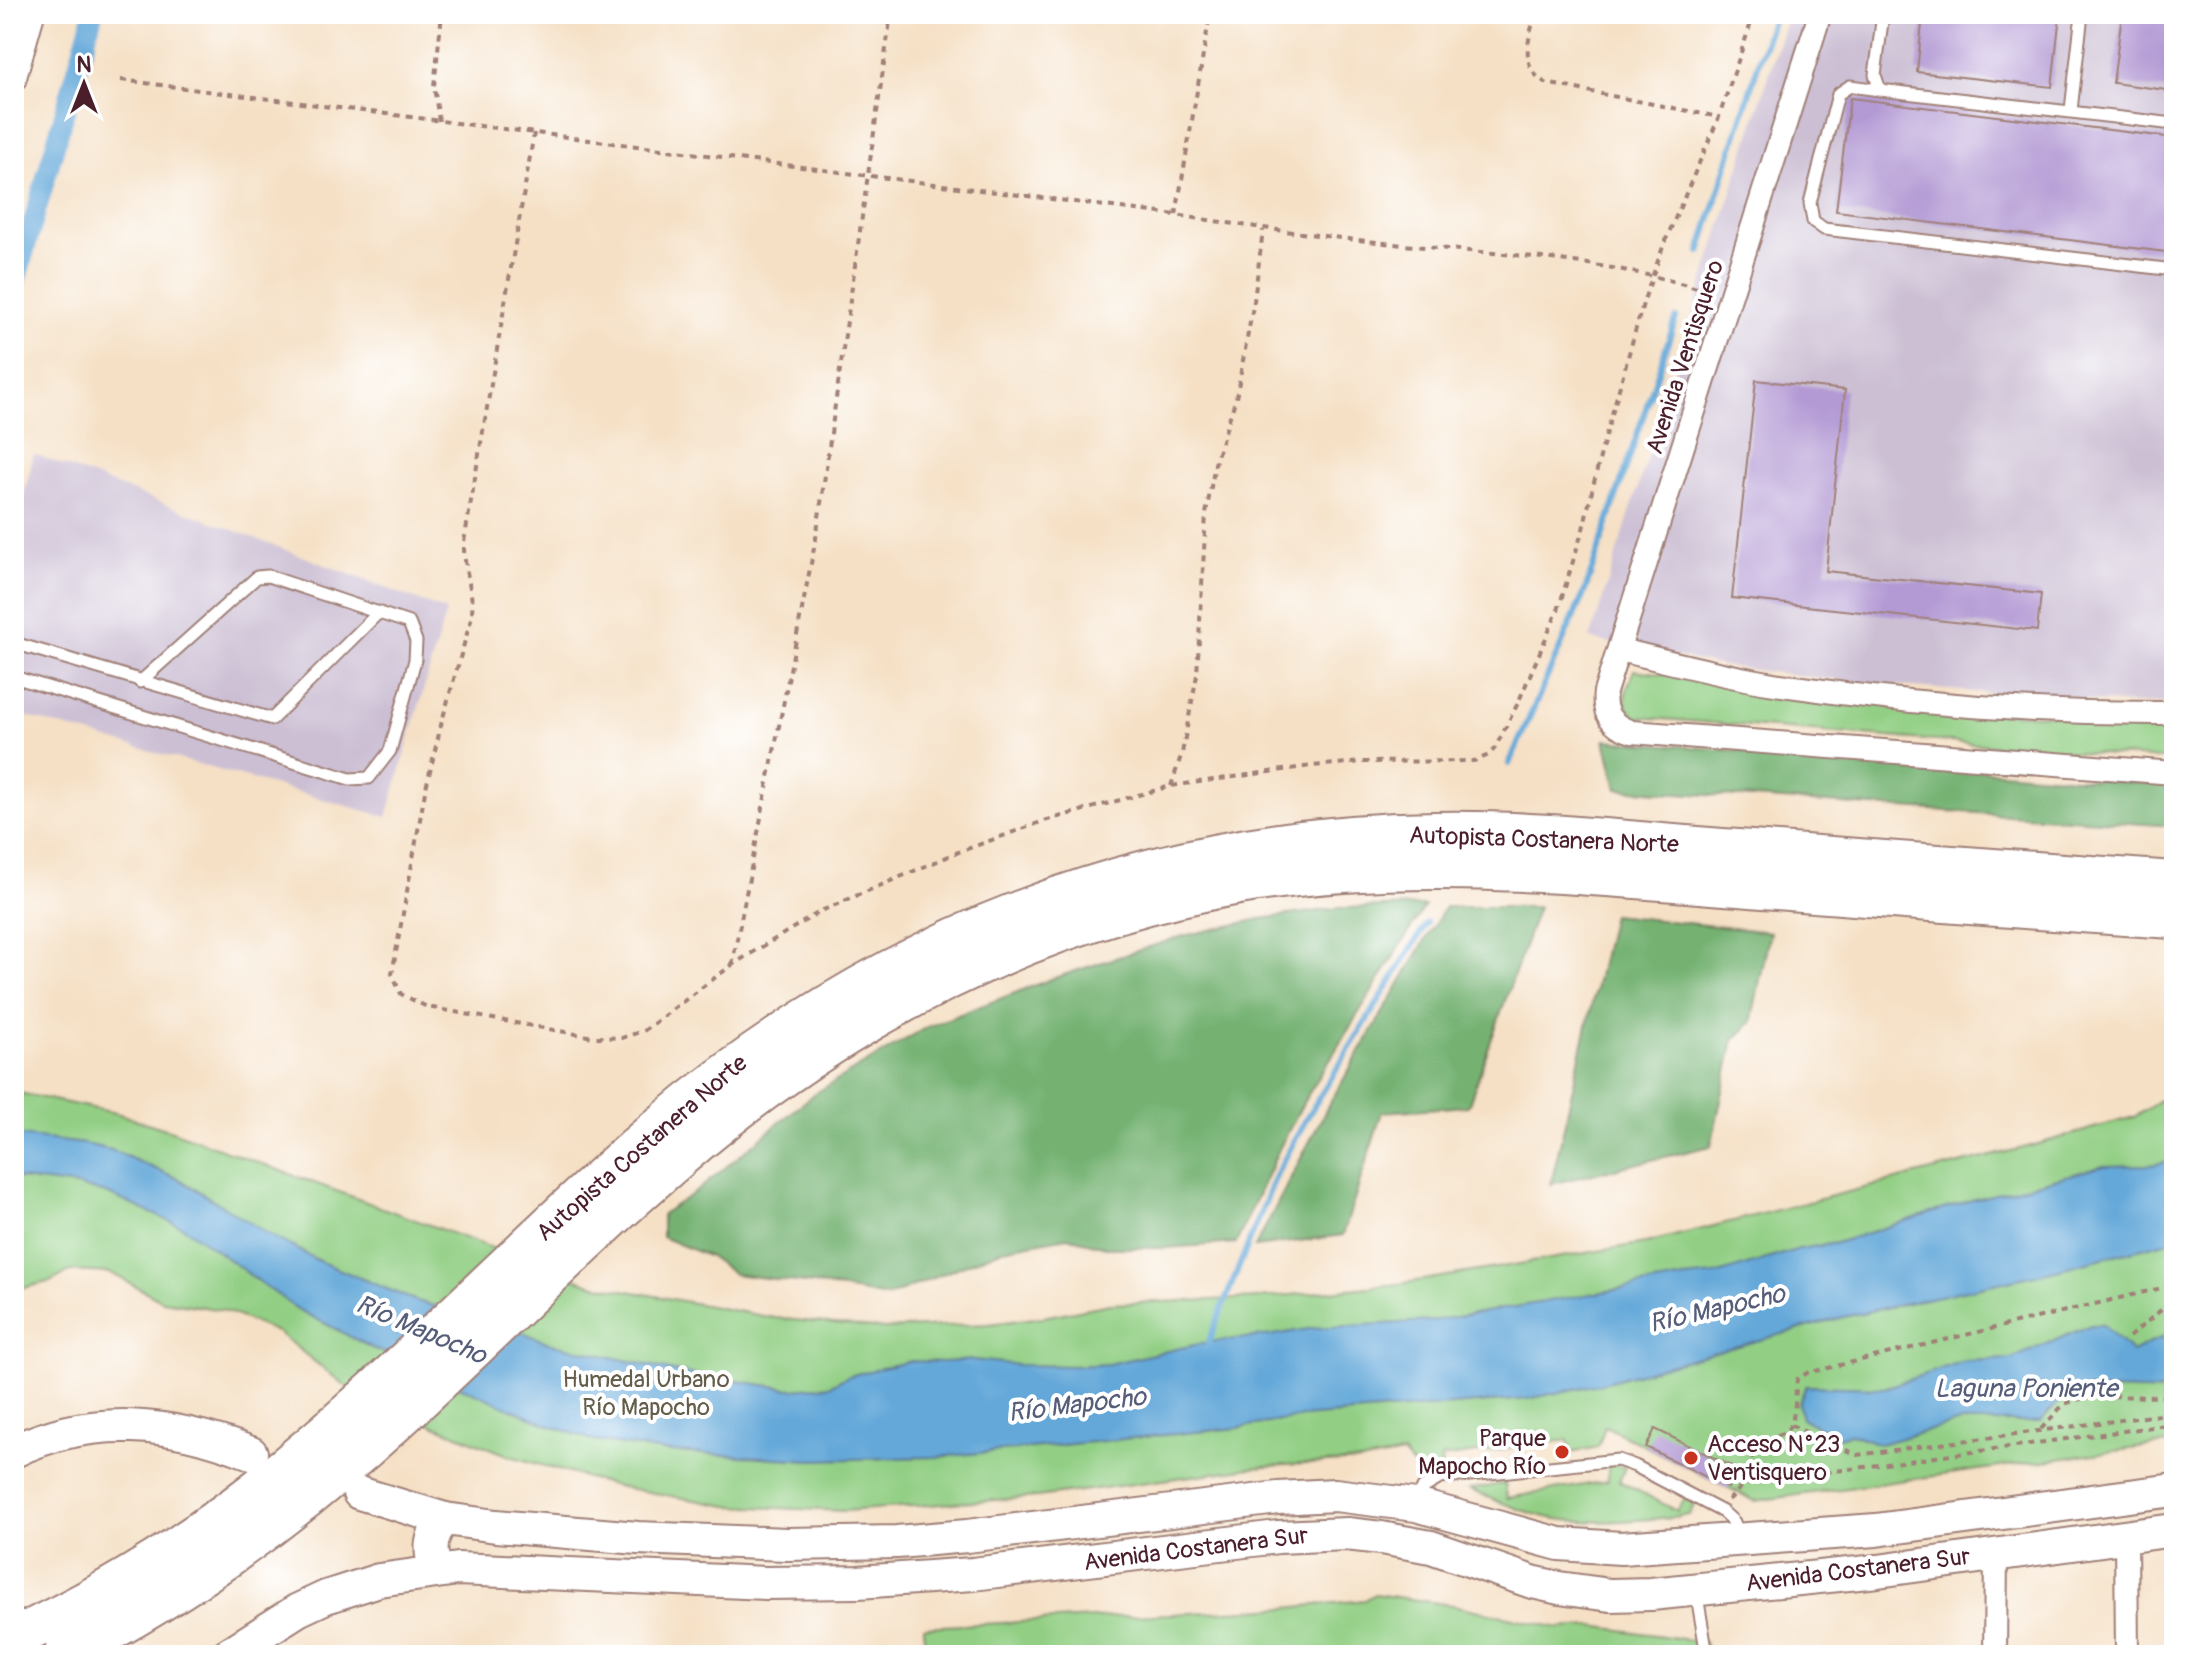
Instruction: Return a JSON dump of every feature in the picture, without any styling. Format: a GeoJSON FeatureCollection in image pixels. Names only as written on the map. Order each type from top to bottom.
{"type":"FeatureCollection","features":[{"type":"Feature","properties":{"kind":"highway","name":"Autopista Costanera Norte"},"geometry":{"type":"LineString","coordinates":[[14,1638],[128,1579],[192,1537],[272,1477],[345,1415],[646,1138],[719,1078],[805,1018],[870,979],[928,950],[1099,883],[1196,857],[1294,842],[1434,832],[1490,833],[2174,882]]}},
{"type":"Feature","properties":{"kind":"highway","name":"Autopista Costanera Norte"},"geometry":{"type":"LineString","coordinates":[[64,1655],[128,1621],[216,1565],[285,1515],[391,1426],[593,1234],[681,1156],[768,1087],[825,1047],[897,1004],[973,966],[1061,932],[1149,904],[1238,884],[1349,871],[1492,869],[1572,872],[2174,918]]}},
{"type":"Feature","properties":{"kind":"street"},"geometry":{"type":"LineString","coordinates":[[14,81],[33,14]]}},
{"type":"Feature","properties":{"kind":"street","name":"Avenida Ventisquero"},"geometry":{"type":"LineString","coordinates":[[1820,14],[1605,692],[1608,716],[1622,729],[1632,732],[2174,773]]}},
{"type":"Feature","properties":{"kind":"street"},"geometry":{"type":"LineString","coordinates":[[1620,650],[1774,684],[1871,696],[1981,707],[2119,714],[2174,713]]}},
{"type":"Feature","properties":{"kind":"street"},"geometry":{"type":"LineString","coordinates":[[14,1451],[69,1431],[112,1425],[197,1435],[251,1453]]}},
{"type":"Feature","properties":{"kind":"street","name":"Avenida Costanera Sur"},"geometry":{"type":"LineString","coordinates":[[359,1493],[445,1519],[570,1533],[787,1544],[842,1544],[967,1536],[1306,1495],[1364,1496],[1416,1505],[1525,1536],[1577,1546],[1644,1547],[1876,1530],[2174,1490]]}},
{"type":"Feature","properties":{"kind":"street"},"geometry":{"type":"LineString","coordinates":[[438,1571],[432,1559],[431,1542],[436,1529],[445,1519]]}},
{"type":"Feature","properties":{"kind":"street"},"geometry":{"type":"LineString","coordinates":[[1966,1519],[1987,1535],[1996,1553],[1995,1655]]}},
{"type":"Feature","properties":{"kind":"street","name":"Avenida Costanera Sur"},"geometry":{"type":"LineString","coordinates":[[227,1655],[298,1610],[326,1597],[379,1580],[438,1571],[481,1569],[766,1583],[858,1582],[973,1574],[1278,1537],[1347,1534],[1431,1547],[1532,1582],[1585,1592],[1651,1594],[1878,1571],[2174,1530]]}},
{"type":"Feature","properties":{"kind":"street"},"geometry":{"type":"LineString","coordinates":[[567,1574],[576,1556],[575,1542],[570,1533]]}},
{"type":"Feature","properties":{"kind":"street"},"geometry":{"type":"LineString","coordinates":[[2126,1537],[2127,1655]]}},
{"type":"Feature","properties":{"kind":"street"},"geometry":{"type":"LineString","coordinates":[[1696,1590],[1692,1560],[1702,1541]]}},
{"type":"Feature","properties":{"kind":"lane"},"geometry":{"type":"LineString","coordinates":[[1880,90],[1875,75],[1883,14]]}},
{"type":"Feature","properties":{"kind":"lane"},"geometry":{"type":"LineString","coordinates":[[2071,110],[2082,14]]}},
{"type":"Feature","properties":{"kind":"lane"},"geometry":{"type":"LineString","coordinates":[[2174,124],[1850,86],[1838,94],[1810,203],[1813,221],[1824,229],[2174,270]]}},
{"type":"Feature","properties":{"kind":"lane"},"geometry":{"type":"LineString","coordinates":[[14,677],[350,779],[369,778],[390,751],[415,660],[416,641],[409,623],[268,576],[257,577],[140,682]]}},
{"type":"Feature","properties":{"kind":"lane"},"geometry":{"type":"LineString","coordinates":[[14,643],[272,719],[379,612]]}},
{"type":"Feature","properties":{"kind":"lane"},"geometry":{"type":"LineString","coordinates":[[1416,1505],[1423,1488],[1440,1478],[1618,1460],[1716,1508],[1734,1522],[1741,1539]]}},
{"type":"Feature","properties":{"kind":"lane"},"geometry":{"type":"LineString","coordinates":[[1696,1590],[1707,1655]]}},
{"type":"Feature","properties":{"kind":"path"},"geometry":{"type":"LineString","coordinates":[[439,121],[434,86],[442,14]]}},
{"type":"Feature","properties":{"kind":"path"},"geometry":{"type":"LineString","coordinates":[[732,965],[816,538],[891,14]]}},
{"type":"Feature","properties":{"kind":"path"},"geometry":{"type":"LineString","coordinates":[[1176,215],[1210,14]]}},
{"type":"Feature","properties":{"kind":"path"},"geometry":{"type":"LineString","coordinates":[[1535,14],[1527,60],[1534,75],[1546,83],[1719,117]]}},
{"type":"Feature","properties":{"kind":"path"},"geometry":{"type":"LineString","coordinates":[[534,133],[464,542],[464,567],[472,599],[472,616],[425,792],[393,981],[406,998],[427,1007],[607,1039],[622,1038],[645,1030],[732,965],[821,911],[956,853],[1044,821],[1171,786],[1311,766],[1374,761],[1474,761],[1489,755],[1539,657],[1571,570],[1620,377],[1652,274],[1719,117],[1754,14]]}},
{"type":"Feature","properties":{"kind":"path"},"geometry":{"type":"LineString","coordinates":[[121,80],[1176,215],[1264,229],[1555,257],[1652,274],[1731,298]]}},
{"type":"Feature","properties":{"kind":"path"},"geometry":{"type":"LineString","coordinates":[[1171,786],[1187,735],[1197,675],[1206,514],[1216,459],[1236,398],[1264,229]]}},
{"type":"Feature","properties":{"kind":"path"},"geometry":{"type":"LineString","coordinates":[[1716,1508],[1735,1495],[1758,1446],[1791,1425],[1797,1379],[1807,1373],[2174,1285]]}},
{"type":"Feature","properties":{"kind":"path"},"geometry":{"type":"LineString","coordinates":[[2129,1337],[2174,1299]]}},
{"type":"Feature","properties":{"kind":"path"},"geometry":{"type":"LineString","coordinates":[[2041,1431],[2064,1404],[2089,1396],[2174,1397]]}},
{"type":"Feature","properties":{"kind":"path"},"geometry":{"type":"LineString","coordinates":[[1791,1425],[1857,1455],[2174,1413]]}},
{"type":"Feature","properties":{"kind":"path"},"geometry":{"type":"LineString","coordinates":[[1742,1484],[2174,1424]]}},
{"type":"Feature","properties":{"kind":"shaded area"},"geometry":{"type":"Polygon","coordinates":[[[1788,14],[2174,14],[2174,703],[2133,704],[1860,683],[1723,666],[1590,639],[1788,14]]]}},
{"type":"Feature","properties":{"kind":"shaded area"},"geometry":{"type":"Polygon","coordinates":[[[34,454],[446,611],[387,817],[14,713],[14,534],[34,454]]]}},
{"type":"Feature","properties":{"kind":"green space"},"geometry":{"type":"Polygon","coordinates":[[[1634,670],[1949,711],[2174,720],[2174,760],[1637,717],[1625,701],[1634,670]]]}},
{"type":"Feature","properties":{"kind":"green space"},"geometry":{"type":"Polygon","coordinates":[[[1605,740],[2174,786],[2174,826],[1617,789],[1605,740]]]}},
{"type":"Feature","properties":{"kind":"green space"},"geometry":{"type":"Polygon","coordinates":[[[1425,906],[1304,1101],[1236,1243],[1110,1248],[1067,1237],[1003,1249],[887,1297],[734,1274],[710,1257],[662,1237],[662,1214],[697,1191],[814,1094],[927,1027],[1051,979],[1183,936],[1260,919],[1338,908],[1425,906]]]}},
{"type":"Feature","properties":{"kind":"green space"},"geometry":{"type":"Polygon","coordinates":[[[1445,907],[1538,907],[1468,1106],[1382,1112],[1343,1235],[1255,1247],[1328,1106],[1445,907]]]}},
{"type":"Feature","properties":{"kind":"green space"},"geometry":{"type":"Polygon","coordinates":[[[1612,915],[1770,932],[1751,1023],[1734,1040],[1711,1146],[1551,1184],[1612,915]]]}},
{"type":"Feature","properties":{"kind":"green space","name":"Humedal Urbano Río Mapocho"},"geometry":{"type":"Polygon","coordinates":[[[14,1092],[116,1113],[172,1131],[591,1284],[774,1318],[884,1329],[989,1324],[1110,1304],[1261,1298],[1399,1284],[1646,1243],[2134,1117],[2174,1092],[2174,1443],[1755,1501],[1605,1426],[1598,1447],[1571,1453],[1568,1440],[1441,1458],[1442,1476],[1424,1478],[1403,1454],[1365,1461],[1266,1466],[1037,1497],[845,1511],[728,1506],[615,1486],[510,1456],[433,1425],[374,1392],[347,1387],[277,1332],[223,1310],[163,1301],[111,1273],[70,1271],[52,1281],[14,1290],[14,1092]]]}},
{"type":"Feature","properties":{"kind":"green space"},"geometry":{"type":"Polygon","coordinates":[[[1608,1465],[1625,1467],[1619,1481],[1677,1511],[1685,1498],[1695,1503],[1689,1515],[1627,1521],[1565,1520],[1529,1512],[1470,1490],[1505,1483],[1507,1498],[1608,1481],[1608,1465]]]}},
{"type":"Feature","properties":{"kind":"green space"},"geometry":{"type":"Polygon","coordinates":[[[1375,1594],[1452,1605],[1559,1628],[1593,1626],[1704,1642],[1707,1655],[924,1655],[924,1627],[1286,1608],[1365,1600],[1375,1594]]]}},
{"type":"Feature","properties":{"kind":"water","name":"Río Mapocho"},"geometry":{"type":"Polygon","coordinates":[[[14,1135],[112,1150],[179,1179],[270,1235],[321,1262],[414,1300],[549,1343],[683,1373],[791,1389],[829,1386],[848,1376],[911,1361],[974,1360],[1077,1366],[1108,1364],[1208,1342],[1314,1328],[1432,1321],[1715,1275],[1799,1249],[1836,1243],[1972,1200],[2104,1166],[2151,1165],[2174,1160],[2174,1240],[2040,1274],[1848,1316],[1603,1383],[1528,1399],[1303,1417],[1238,1428],[938,1457],[812,1460],[670,1452],[595,1441],[546,1424],[372,1348],[297,1309],[185,1228],[106,1193],[14,1178],[14,1135]]]}},
{"type":"Feature","properties":{"kind":"water","name":"Laguna Poniente"},"geometry":{"type":"Polygon","coordinates":[[[2091,1325],[2103,1325],[2132,1352],[2174,1331],[2174,1392],[2072,1389],[2040,1422],[1960,1422],[1880,1444],[1851,1434],[1838,1437],[1802,1419],[1798,1403],[1806,1386],[1884,1388],[1964,1361],[2011,1359],[2091,1325]]]}},
{"type":"Feature","properties":{"kind":"building"},"geometry":{"type":"Polygon","coordinates":[[[1923,14],[2060,14],[2052,87],[1917,72],[1923,14]]]}},
{"type":"Feature","properties":{"kind":"building"},"geometry":{"type":"Polygon","coordinates":[[[2122,14],[2174,14],[2174,91],[2113,83],[2122,14]]]}},
{"type":"Feature","properties":{"kind":"building"},"geometry":{"type":"Polygon","coordinates":[[[1850,98],[2174,138],[2174,253],[1836,211],[1850,98]]]}},
{"type":"Feature","properties":{"kind":"building"},"geometry":{"type":"Polygon","coordinates":[[[1756,380],[1845,390],[1826,571],[2041,594],[2037,631],[1732,598],[1756,380]]]}},
{"type":"Feature","properties":{"kind":"building","name":"Acceso N°23 Ventisquero"},"geometry":{"type":"Polygon","coordinates":[[[1655,1429],[1737,1469],[1728,1488],[1646,1447],[1655,1429]]]}},
{"type":"Feature","properties":{"kind":"waterway"},"geometry":{"type":"LineString","coordinates":[[14,288],[93,14]]}},
{"type":"Feature","properties":{"kind":"waterway"},"geometry":{"type":"LineString","coordinates":[[1700,252],[1774,14]]}},
{"type":"Feature","properties":{"kind":"waterway"},"geometry":{"type":"LineString","coordinates":[[1509,764],[1585,591],[1676,318]]}},
{"type":"Feature","properties":{"kind":"waterway"},"geometry":{"type":"LineString","coordinates":[[1206,1348],[1277,1173],[1309,1114],[1427,923]]}},
{"type":"Feature","properties":{"kind":"place","name":"Parque Mapocho Río"},"geometry":{"type":"Point","coordinates":[1562,1452]}},
{"type":"Feature","properties":{"kind":"place","name":"Acceso N°23 Ventisquero"},"geometry":{"type":"Point","coordinates":[1691,1458]}}]}
